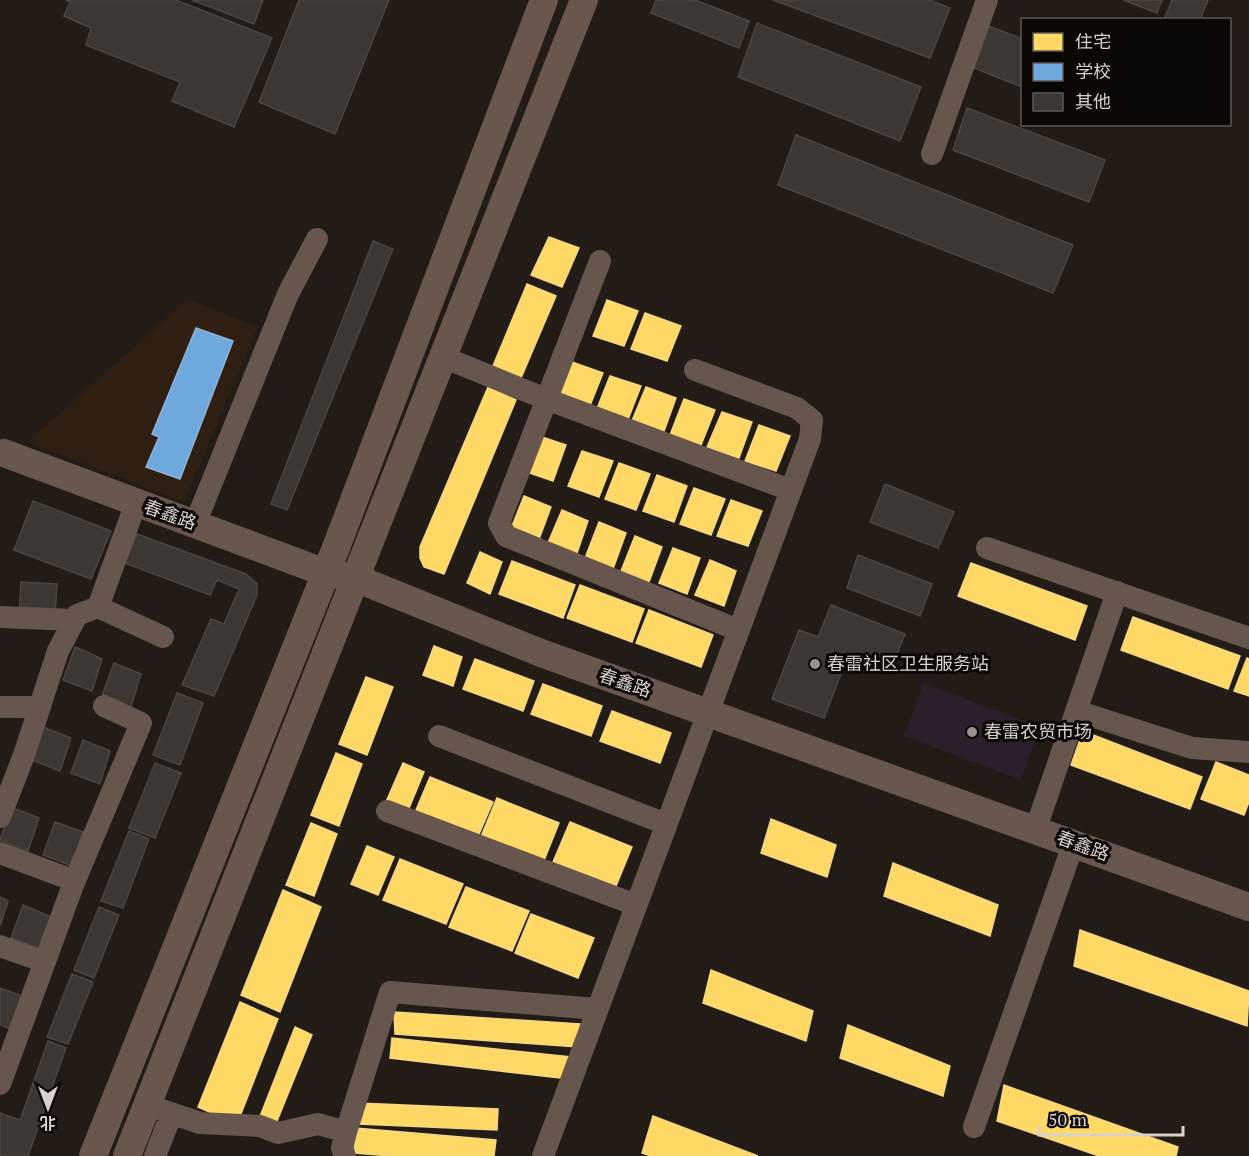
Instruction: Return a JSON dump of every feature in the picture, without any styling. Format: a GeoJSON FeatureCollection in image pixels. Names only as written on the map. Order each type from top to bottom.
{"type":"FeatureCollection","features":[{"type":"Feature","properties":{"kind":"main road"},"geometry":{"type":"LineString","coordinates":[[93,1156],[326,573],[544,0]]}},
{"type":"Feature","properties":{"kind":"main road"},"geometry":{"type":"LineString","coordinates":[[126,1156],[159,1110],[354,581],[584,0]]}},
{"type":"Feature","properties":{"kind":"main road","name":"春鑫路"},"geometry":{"type":"LineString","coordinates":[[4,457],[326,573],[354,581],[393,608],[705,721],[1071,850],[1249,907]]}},
{"type":"Feature","properties":{"kind":"main road","name":"春鑫路"},"geometry":{"type":"LineString","coordinates":[[705,721],[1036,828],[1071,850],[1249,924]]}},
{"type":"Feature","properties":{"kind":"street"},"geometry":{"type":"LineString","coordinates":[[932,154],[987,0]]}},
{"type":"Feature","properties":{"kind":"street"},"geometry":{"type":"LineString","coordinates":[[195,524],[288,294],[317,239]]}},
{"type":"Feature","properties":{"kind":"street"},"geometry":{"type":"LineString","coordinates":[[600,261],[499,524],[506,536],[738,630]]}},
{"type":"Feature","properties":{"kind":"street"},"geometry":{"type":"LineString","coordinates":[[443,357],[546,399],[790,490]]}},
{"type":"Feature","properties":{"kind":"street"},"geometry":{"type":"LineString","coordinates":[[543,1156],[810,439],[812,420],[797,408],[695,370]]}},
{"type":"Feature","properties":{"kind":"street"},"geometry":{"type":"LineString","coordinates":[[98,607],[136,503]]}},
{"type":"Feature","properties":{"kind":"street"},"geometry":{"type":"LineString","coordinates":[[987,548],[1249,638]]}},
{"type":"Feature","properties":{"kind":"street"},"geometry":{"type":"LineString","coordinates":[[1036,828],[1117,592]]}},
{"type":"Feature","properties":{"kind":"street"},"geometry":{"type":"LineString","coordinates":[[0,817],[58,651],[76,615],[98,607],[163,637]]}},
{"type":"Feature","properties":{"kind":"street"},"geometry":{"type":"LineString","coordinates":[[0,617],[74,620]]}},
{"type":"Feature","properties":{"kind":"street"},"geometry":{"type":"LineString","coordinates":[[0,1084],[8,1037],[45,962],[75,881],[141,723],[104,706]]}},
{"type":"Feature","properties":{"kind":"street"},"geometry":{"type":"LineString","coordinates":[[0,707],[40,707]]}},
{"type":"Feature","properties":{"kind":"street"},"geometry":{"type":"LineString","coordinates":[[1076,711],[1192,748],[1249,752]]}},
{"type":"Feature","properties":{"kind":"street"},"geometry":{"type":"LineString","coordinates":[[439,736],[666,824]]}},
{"type":"Feature","properties":{"kind":"street"},"geometry":{"type":"LineString","coordinates":[[387,811],[636,905]]}},
{"type":"Feature","properties":{"kind":"street"},"geometry":{"type":"LineString","coordinates":[[974,1127],[1071,850]]}},
{"type":"Feature","properties":{"kind":"street"},"geometry":{"type":"LineString","coordinates":[[0,853],[75,881]]}},
{"type":"Feature","properties":{"kind":"street"},"geometry":{"type":"LineString","coordinates":[[0,946],[45,962]]}},
{"type":"Feature","properties":{"kind":"street"},"geometry":{"type":"LineString","coordinates":[[345,1156],[342,1148],[346,1132],[390,992],[597,1009]]}},
{"type":"Feature","properties":{"kind":"street"},"geometry":{"type":"LineString","coordinates":[[155,1156],[159,1110],[200,1123],[260,1126],[278,1133],[318,1124],[346,1132]]}},
{"type":"Feature","properties":{"kind":"shaded area"},"geometry":{"type":"Polygon","coordinates":[[[188,299],[258,327],[184,502],[27,442],[188,299]]]}},
{"type":"Feature","properties":{"kind":"shaded area","name":"春雷农贸市场"},"geometry":{"type":"Polygon","coordinates":[[[924,683],[1040,727],[1021,780],[904,736],[924,683]]]}},
{"type":"Feature","properties":{"kind":"building: 住宅"},"geometry":{"type":"Polygon","coordinates":[[[549,237],[579,248],[562,287],[531,275],[549,237]]]}},
{"type":"Feature","properties":{"kind":"building: 住宅"},"geometry":{"type":"Polygon","coordinates":[[[527,284],[556,296],[518,385],[490,373],[527,284]]]}},
{"type":"Feature","properties":{"kind":"building: 住宅"},"geometry":{"type":"Polygon","coordinates":[[[607,300],[638,311],[624,346],[593,336],[607,300]]]}},
{"type":"Feature","properties":{"kind":"building: 住宅"},"geometry":{"type":"Polygon","coordinates":[[[645,313],[681,326],[667,361],[631,349],[645,313]]]}},
{"type":"Feature","properties":{"kind":"building: 住宅"},"geometry":{"type":"Polygon","coordinates":[[[572,362],[603,373],[589,408],[558,398],[572,362]]]}},
{"type":"Feature","properties":{"kind":"building: 住宅"},"geometry":{"type":"Polygon","coordinates":[[[610,376],[641,386],[627,422],[596,411],[610,376]]]}},
{"type":"Feature","properties":{"kind":"building: 住宅"},"geometry":{"type":"Polygon","coordinates":[[[488,387],[516,400],[444,574],[424,567],[420,558],[420,547],[488,387]]]}},
{"type":"Feature","properties":{"kind":"building: 住宅"},"geometry":{"type":"Polygon","coordinates":[[[646,387],[676,398],[663,434],[631,423],[646,387]]]}},
{"type":"Feature","properties":{"kind":"building: 住宅"},"geometry":{"type":"Polygon","coordinates":[[[684,399],[715,410],[701,445],[670,435],[684,399]]]}},
{"type":"Feature","properties":{"kind":"building: 住宅"},"geometry":{"type":"Polygon","coordinates":[[[722,412],[752,422],[739,458],[707,447],[722,412]]]}},
{"type":"Feature","properties":{"kind":"building: 住宅"},"geometry":{"type":"Polygon","coordinates":[[[759,425],[790,436],[776,471],[745,461],[759,425]]]}},
{"type":"Feature","properties":{"kind":"building: 住宅"},"geometry":{"type":"Polygon","coordinates":[[[536,435],[566,445],[553,481],[521,470],[536,435]]]}},
{"type":"Feature","properties":{"kind":"building: 住宅"},"geometry":{"type":"Polygon","coordinates":[[[582,451],[613,461],[599,497],[568,486],[582,451]]]}},
{"type":"Feature","properties":{"kind":"building: 住宅"},"geometry":{"type":"Polygon","coordinates":[[[619,463],[650,474],[636,510],[605,499],[619,463]]]}},
{"type":"Feature","properties":{"kind":"building: 住宅"},"geometry":{"type":"Polygon","coordinates":[[[657,475],[687,486],[674,522],[643,511],[657,475]]]}},
{"type":"Feature","properties":{"kind":"building: 住宅"},"geometry":{"type":"Polygon","coordinates":[[[694,488],[725,499],[711,535],[680,524],[694,488]]]}},
{"type":"Feature","properties":{"kind":"building: 住宅"},"geometry":{"type":"Polygon","coordinates":[[[524,496],[551,507],[538,542],[510,531],[524,496]]]}},
{"type":"Feature","properties":{"kind":"building: 住宅"},"geometry":{"type":"Polygon","coordinates":[[[731,500],[762,511],[748,546],[717,536],[731,500]]]}},
{"type":"Feature","properties":{"kind":"building: 住宅"},"geometry":{"type":"Polygon","coordinates":[[[562,510],[588,521],[576,556],[547,545],[562,510]]]}},
{"type":"Feature","properties":{"kind":"building: 住宅"},"geometry":{"type":"Polygon","coordinates":[[[599,522],[626,533],[613,569],[585,558],[599,522]]]}},
{"type":"Feature","properties":{"kind":"building: 住宅"},"geometry":{"type":"Polygon","coordinates":[[[635,536],[662,547],[649,582],[621,571],[635,536]]]}},
{"type":"Feature","properties":{"kind":"building: 住宅"},"geometry":{"type":"Polygon","coordinates":[[[673,548],[700,558],[687,594],[659,583],[673,548]]]}},
{"type":"Feature","properties":{"kind":"building: 住宅"},"geometry":{"type":"Polygon","coordinates":[[[480,552],[502,562],[490,594],[467,583],[480,552]]]}},
{"type":"Feature","properties":{"kind":"building: 住宅"},"geometry":{"type":"Polygon","coordinates":[[[710,560],[736,571],[724,606],[695,595],[710,560]]]}},
{"type":"Feature","properties":{"kind":"building: 住宅"},"geometry":{"type":"Polygon","coordinates":[[[512,561],[575,585],[563,618],[499,594],[512,561]]]}},
{"type":"Feature","properties":{"kind":"building: 住宅"},"geometry":{"type":"Polygon","coordinates":[[[971,563],[1087,606],[1075,640],[958,596],[971,563]]]}},
{"type":"Feature","properties":{"kind":"building: 住宅"},"geometry":{"type":"Polygon","coordinates":[[[580,585],[644,609],[632,642],[567,618],[580,585]]]}},
{"type":"Feature","properties":{"kind":"building: 住宅"},"geometry":{"type":"Polygon","coordinates":[[[649,610],[713,635],[701,667],[636,643],[649,610]]]}},
{"type":"Feature","properties":{"kind":"building: 住宅"},"geometry":{"type":"Polygon","coordinates":[[[1133,617],[1240,656],[1228,689],[1121,650],[1133,617]]]}},
{"type":"Feature","properties":{"kind":"building: 住宅"},"geometry":{"type":"Polygon","coordinates":[[[434,646],[462,657],[453,686],[423,675],[434,646]]]}},
{"type":"Feature","properties":{"kind":"building: 住宅"},"geometry":{"type":"Polygon","coordinates":[[[1247,658],[1249,659],[1249,696],[1234,691],[1247,658]]]}},
{"type":"Feature","properties":{"kind":"building: 住宅"},"geometry":{"type":"Polygon","coordinates":[[[475,659],[534,681],[523,711],[463,689],[475,659]]]}},
{"type":"Feature","properties":{"kind":"building: 住宅"},"geometry":{"type":"Polygon","coordinates":[[[366,677],[393,687],[367,755],[339,744],[366,677]]]}},
{"type":"Feature","properties":{"kind":"building: 住宅"},"geometry":{"type":"Polygon","coordinates":[[[543,684],[602,706],[591,736],[531,714],[543,684]]]}},
{"type":"Feature","properties":{"kind":"building: 住宅"},"geometry":{"type":"Polygon","coordinates":[[[612,711],[671,733],[660,763],[600,741],[612,711]]]}},
{"type":"Feature","properties":{"kind":"building: 住宅"},"geometry":{"type":"Polygon","coordinates":[[[1083,731],[1202,777],[1190,809],[1071,765],[1083,731]]]}},
{"type":"Feature","properties":{"kind":"building: 住宅"},"geometry":{"type":"Polygon","coordinates":[[[336,753],[362,764],[339,826],[311,815],[336,753]]]}},
{"type":"Feature","properties":{"kind":"building: 住宅"},"geometry":{"type":"Polygon","coordinates":[[[1216,762],[1249,775],[1249,802],[1244,815],[1201,799],[1216,762]]]}},
{"type":"Feature","properties":{"kind":"building: 住宅"},"geometry":{"type":"Polygon","coordinates":[[[403,763],[424,772],[407,813],[385,804],[403,763]]]}},
{"type":"Feature","properties":{"kind":"building: 住宅"},"geometry":{"type":"Polygon","coordinates":[[[430,777],[493,802],[476,841],[413,817],[430,777]]]}},
{"type":"Feature","properties":{"kind":"building: 住宅"},"geometry":{"type":"Polygon","coordinates":[[[497,798],[559,823],[543,863],[480,839],[497,798]]]}},
{"type":"Feature","properties":{"kind":"building: 住宅"},"geometry":{"type":"Polygon","coordinates":[[[771,819],[836,845],[827,877],[761,853],[771,819]]]}},
{"type":"Feature","properties":{"kind":"building: 住宅"},"geometry":{"type":"Polygon","coordinates":[[[570,822],[632,847],[616,886],[553,862],[570,822]]]}},
{"type":"Feature","properties":{"kind":"building: 住宅"},"geometry":{"type":"Polygon","coordinates":[[[311,823],[337,834],[314,896],[286,885],[311,823]]]}},
{"type":"Feature","properties":{"kind":"building: 住宅"},"geometry":{"type":"Polygon","coordinates":[[[367,846],[394,857],[378,895],[351,884],[367,846]]]}},
{"type":"Feature","properties":{"kind":"building: 住宅"},"geometry":{"type":"Polygon","coordinates":[[[400,859],[463,884],[446,924],[383,900],[400,859]]]}},
{"type":"Feature","properties":{"kind":"building: 住宅"},"geometry":{"type":"Polygon","coordinates":[[[893,863],[998,905],[990,936],[884,896],[893,863]]]}},
{"type":"Feature","properties":{"kind":"building: 住宅"},"geometry":{"type":"Polygon","coordinates":[[[466,887],[529,911],[512,951],[449,927],[466,887]]]}},
{"type":"Feature","properties":{"kind":"building: 住宅"},"geometry":{"type":"Polygon","coordinates":[[[283,890],[321,907],[280,1012],[241,995],[283,890]]]}},
{"type":"Feature","properties":{"kind":"building: 住宅"},"geometry":{"type":"Polygon","coordinates":[[[531,914],[594,938],[578,978],[515,953],[531,914]]]}},
{"type":"Feature","properties":{"kind":"building: 住宅"},"geometry":{"type":"Polygon","coordinates":[[[1080,930],[1249,991],[1247,1026],[1074,966],[1080,930]]]}},
{"type":"Feature","properties":{"kind":"building: 住宅"},"geometry":{"type":"Polygon","coordinates":[[[711,970],[813,1011],[806,1041],[703,1003],[711,970]]]}},
{"type":"Feature","properties":{"kind":"building: 住宅"},"geometry":{"type":"Polygon","coordinates":[[[240,1002],[278,1019],[237,1124],[198,1107],[240,1002]]]}},
{"type":"Feature","properties":{"kind":"building: 住宅"},"geometry":{"type":"Polygon","coordinates":[[[394,1012],[580,1024],[578,1047],[395,1034],[394,1012]]]}},
{"type":"Feature","properties":{"kind":"building: 住宅"},"geometry":{"type":"Polygon","coordinates":[[[848,1025],[950,1066],[943,1096],[840,1058],[848,1025]]]}},
{"type":"Feature","properties":{"kind":"building: 住宅"},"geometry":{"type":"Polygon","coordinates":[[[295,1027],[312,1035],[275,1126],[259,1119],[295,1027]]]}},
{"type":"Feature","properties":{"kind":"building: 住宅"},"geometry":{"type":"Polygon","coordinates":[[[392,1038],[571,1057],[568,1079],[390,1058],[392,1038]]]}},
{"type":"Feature","properties":{"kind":"building: 住宅"},"geometry":{"type":"Polygon","coordinates":[[[1004,1085],[1178,1147],[1176,1156],[1099,1156],[997,1121],[1004,1085]]]}},
{"type":"Feature","properties":{"kind":"building: 住宅"},"geometry":{"type":"Polygon","coordinates":[[[358,1103],[498,1109],[497,1130],[358,1124],[358,1103]]]}},
{"type":"Feature","properties":{"kind":"building: 住宅"},"geometry":{"type":"Polygon","coordinates":[[[653,1116],[758,1156],[651,1156],[642,1153],[653,1116]]]}},
{"type":"Feature","properties":{"kind":"building: 住宅"},"geometry":{"type":"Polygon","coordinates":[[[355,1128],[496,1140],[494,1156],[391,1156],[354,1153],[355,1128]]]}},
{"type":"Feature","properties":{"kind":"building: 学校"},"geometry":{"type":"Polygon","coordinates":[[[196,328],[233,341],[180,479],[146,467],[159,437],[152,434],[196,328]]]}},
{"type":"Feature","properties":{"kind":"building: 其他"},"geometry":{"type":"Polygon","coordinates":[[[66,0],[176,0],[272,38],[234,127],[172,101],[180,82],[86,45],[91,28],[64,16],[70,2],[66,0]]]}},
{"type":"Feature","properties":{"kind":"building: 其他"},"geometry":{"type":"Polygon","coordinates":[[[192,0],[263,0],[254,24],[192,0]]]}},
{"type":"Feature","properties":{"kind":"building: 其他"},"geometry":{"type":"Polygon","coordinates":[[[299,0],[389,0],[335,134],[259,102],[299,0]]]}},
{"type":"Feature","properties":{"kind":"building: 其他"},"geometry":{"type":"Polygon","coordinates":[[[656,0],[695,0],[749,21],[739,48],[651,13],[656,0]]]}},
{"type":"Feature","properties":{"kind":"building: 其他"},"geometry":{"type":"Polygon","coordinates":[[[773,0],[929,0],[950,8],[930,58],[773,0]]]}},
{"type":"Feature","properties":{"kind":"building: 其他"},"geometry":{"type":"Polygon","coordinates":[[[1123,0],[1162,0],[1157,13],[1123,0]]]}},
{"type":"Feature","properties":{"kind":"building: 其他"},"geometry":{"type":"Polygon","coordinates":[[[1172,0],[1208,0],[1201,18],[1165,18],[1172,0]]]}},
{"type":"Feature","properties":{"kind":"building: 其他"},"geometry":{"type":"Polygon","coordinates":[[[757,23],[921,87],[900,141],[738,77],[757,23]]]}},
{"type":"Feature","properties":{"kind":"building: 其他"},"geometry":{"type":"Polygon","coordinates":[[[989,26],[1021,39],[1021,87],[974,68],[989,26]]]}},
{"type":"Feature","properties":{"kind":"building: 其他"},"geometry":{"type":"Polygon","coordinates":[[[967,108],[1105,160],[1089,202],[953,150],[967,108]]]}},
{"type":"Feature","properties":{"kind":"building: 其他"},"geometry":{"type":"Polygon","coordinates":[[[796,135],[1073,245],[1053,293],[778,185],[796,135]]]}},
{"type":"Feature","properties":{"kind":"building: 其他"},"geometry":{"type":"Polygon","coordinates":[[[373,241],[393,249],[287,510],[271,504],[373,241]]]}},
{"type":"Feature","properties":{"kind":"building: 其他"},"geometry":{"type":"Polygon","coordinates":[[[885,484],[954,512],[938,548],[870,522],[885,484]]]}},
{"type":"Feature","properties":{"kind":"building: 其他"},"geometry":{"type":"Polygon","coordinates":[[[33,501],[111,531],[91,579],[14,550],[33,501]]]}},
{"type":"Feature","properties":{"kind":"building: 其他"},"geometry":{"type":"Polygon","coordinates":[[[137,534],[246,574],[257,584],[257,595],[214,696],[182,685],[211,619],[224,624],[239,589],[217,580],[210,595],[125,563],[137,534]]]}},
{"type":"Feature","properties":{"kind":"building: 其他"},"geometry":{"type":"Polygon","coordinates":[[[858,555],[932,584],[920,616],[847,588],[858,555]]]}},
{"type":"Feature","properties":{"kind":"building: 其他"},"geometry":{"type":"Polygon","coordinates":[[[21,582],[57,584],[55,616],[19,613],[21,582]]]}},
{"type":"Feature","properties":{"kind":"building: 其他","name":"春雷社区卫生服务站"},"geometry":{"type":"Polygon","coordinates":[[[831,605],[905,634],[892,667],[865,656],[860,667],[846,661],[824,718],[772,699],[799,630],[818,637],[831,605]]]}},
{"type":"Feature","properties":{"kind":"building: 其他"},"geometry":{"type":"Polygon","coordinates":[[[75,647],[102,659],[92,691],[63,680],[75,647]]]}},
{"type":"Feature","properties":{"kind":"building: 其他"},"geometry":{"type":"Polygon","coordinates":[[[114,663],[141,674],[131,707],[102,696],[114,663]]]}},
{"type":"Feature","properties":{"kind":"building: 其他"},"geometry":{"type":"Polygon","coordinates":[[[177,693],[203,703],[180,765],[153,755],[177,693]]]}},
{"type":"Feature","properties":{"kind":"building: 其他"},"geometry":{"type":"Polygon","coordinates":[[[43,727],[71,738],[60,771],[32,760],[43,727]]]}},
{"type":"Feature","properties":{"kind":"building: 其他"},"geometry":{"type":"Polygon","coordinates":[[[83,740],[110,751],[100,784],[71,773],[83,740]]]}},
{"type":"Feature","properties":{"kind":"building: 其他"},"geometry":{"type":"Polygon","coordinates":[[[155,763],[181,773],[155,838],[129,828],[155,763]]]}},
{"type":"Feature","properties":{"kind":"building: 其他"},"geometry":{"type":"Polygon","coordinates":[[[11,807],[39,818],[28,851],[0,840],[11,807]]]}},
{"type":"Feature","properties":{"kind":"building: 其他"},"geometry":{"type":"Polygon","coordinates":[[[55,822],[83,832],[72,866],[43,855],[55,822]]]}},
{"type":"Feature","properties":{"kind":"building: 其他"},"geometry":{"type":"Polygon","coordinates":[[[129,831],[149,839],[123,908],[101,901],[129,831]]]}},
{"type":"Feature","properties":{"kind":"building: 其他"},"geometry":{"type":"Polygon","coordinates":[[[0,897],[8,901],[0,926],[0,897]]]}},
{"type":"Feature","properties":{"kind":"building: 其他"},"geometry":{"type":"Polygon","coordinates":[[[23,905],[51,917],[40,949],[11,938],[23,905]]]}},
{"type":"Feature","properties":{"kind":"building: 其他"},"geometry":{"type":"Polygon","coordinates":[[[99,907],[119,915],[94,978],[74,970],[99,907]]]}},
{"type":"Feature","properties":{"kind":"building: 其他"},"geometry":{"type":"Polygon","coordinates":[[[72,974],[93,982],[68,1044],[47,1037],[72,974]]]}},
{"type":"Feature","properties":{"kind":"building: 其他"},"geometry":{"type":"Polygon","coordinates":[[[0,988],[22,996],[11,1029],[0,1025],[0,988]]]}},
{"type":"Feature","properties":{"kind":"building: 其他"},"geometry":{"type":"Polygon","coordinates":[[[48,1041],[66,1048],[28,1156],[0,1156],[0,1113],[20,1120],[48,1041]]]}},
{"type":"Feature","properties":{"kind":"place","name":"春雷社区卫生服务站"},"geometry":{"type":"Point","coordinates":[815,664]}},
{"type":"Feature","properties":{"kind":"place","name":"春雷农贸市场"},"geometry":{"type":"Point","coordinates":[972,732]}}]}
